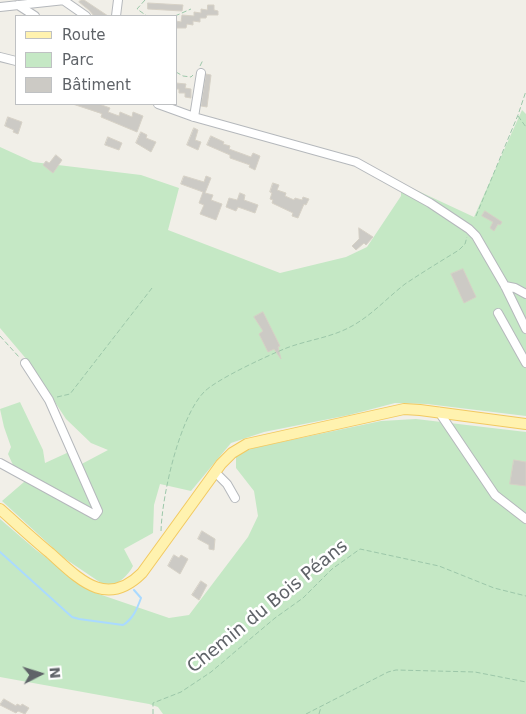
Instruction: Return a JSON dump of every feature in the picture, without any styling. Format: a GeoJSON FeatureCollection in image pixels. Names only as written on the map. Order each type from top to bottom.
{"type":"FeatureCollection","features":[{"type":"Feature","properties":{"kind":"main road"},"geometry":{"type":"LineString","coordinates":[[0,509],[79,579],[98,588],[109,590],[128,585],[142,573],[228,456],[247,444],[396,410],[413,409],[526,424]]}},
{"type":"Feature","properties":{"kind":"street"},"geometry":{"type":"LineString","coordinates":[[0,7],[64,0],[85,15]]}},
{"type":"Feature","properties":{"kind":"street"},"geometry":{"type":"LineString","coordinates":[[116,15],[118,0]]}},
{"type":"Feature","properties":{"kind":"street"},"geometry":{"type":"LineString","coordinates":[[18,5],[33,15]]}},
{"type":"Feature","properties":{"kind":"street"},"geometry":{"type":"LineString","coordinates":[[0,57],[15,61]]}},
{"type":"Feature","properties":{"kind":"street"},"geometry":{"type":"LineString","coordinates":[[194,118],[199,71]]}},
{"type":"Feature","properties":{"kind":"street"},"geometry":{"type":"LineString","coordinates":[[161,105],[194,118],[356,162],[430,203],[469,229],[476,236],[505,286],[526,329]]}},
{"type":"Feature","properties":{"kind":"street"},"geometry":{"type":"LineString","coordinates":[[505,286],[515,288],[526,294]]}},
{"type":"Feature","properties":{"kind":"street"},"geometry":{"type":"LineString","coordinates":[[498,314],[526,363]]}},
{"type":"Feature","properties":{"kind":"street"},"geometry":{"type":"LineString","coordinates":[[0,462],[95,515],[98,511],[49,400],[25,363]]}},
{"type":"Feature","properties":{"kind":"street"},"geometry":{"type":"LineString","coordinates":[[438,412],[495,495],[526,519]]}},
{"type":"Feature","properties":{"kind":"street"},"geometry":{"type":"LineString","coordinates":[[215,472],[227,484],[235,498]]}},
{"type":"Feature","properties":{"kind":"path"},"geometry":{"type":"LineString","coordinates":[[145,0],[137,9],[146,15]]}},
{"type":"Feature","properties":{"kind":"path"},"geometry":{"type":"LineString","coordinates":[[177,15],[191,9]]}},
{"type":"Feature","properties":{"kind":"path"},"geometry":{"type":"LineString","coordinates":[[178,73],[191,77],[199,71],[203,60]]}},
{"type":"Feature","properties":{"kind":"path"},"geometry":{"type":"LineString","coordinates":[[476,216],[526,91]]}},
{"type":"Feature","properties":{"kind":"path"},"geometry":{"type":"LineString","coordinates":[[518,115],[526,127]]}},
{"type":"Feature","properties":{"kind":"path"},"geometry":{"type":"LineString","coordinates":[[163,544],[161,521],[170,469],[192,408],[206,390],[231,375],[285,349],[323,338],[350,327],[381,306],[404,285],[460,250],[465,244],[469,229]]}},
{"type":"Feature","properties":{"kind":"path"},"geometry":{"type":"LineString","coordinates":[[49,400],[70,394],[152,288]]}},
{"type":"Feature","properties":{"kind":"path"},"geometry":{"type":"LineString","coordinates":[[0,336],[25,363]]}},
{"type":"Feature","properties":{"kind":"path","name":"Chemin du Bois Péans"},"geometry":{"type":"LineString","coordinates":[[153,714],[153,703],[180,692],[211,672],[275,618],[303,598],[332,569],[360,549],[439,566],[494,588],[526,596]]}},
{"type":"Feature","properties":{"kind":"path"},"geometry":{"type":"LineString","coordinates":[[306,714],[388,672],[396,670],[475,672],[526,682]]}},
{"type":"Feature","properties":{"kind":"path"},"geometry":{"type":"LineString","coordinates":[[319,714],[321,706]]}},
{"type":"Feature","properties":{"kind":"green space"},"geometry":{"type":"Polygon","coordinates":[[[522,110],[526,114],[526,416],[427,404],[395,403],[349,415],[264,432],[231,443],[191,491],[160,484],[154,505],[153,533],[124,549],[133,566],[122,579],[107,587],[64,558],[2,501],[24,482],[28,476],[13,465],[8,454],[11,447],[0,409],[20,402],[43,450],[45,463],[69,452],[76,467],[108,450],[91,443],[66,419],[28,361],[0,328],[0,147],[33,162],[141,175],[179,188],[168,230],[280,273],[346,257],[367,247],[401,196],[401,183],[474,217],[522,110]]]}},
{"type":"Feature","properties":{"kind":"green space"},"geometry":{"type":"Polygon","coordinates":[[[416,419],[526,432],[526,714],[163,714],[158,707],[149,704],[0,677],[0,519],[36,550],[93,592],[169,618],[189,615],[248,537],[258,516],[254,491],[236,468],[236,455],[253,448],[381,421],[416,419]]]}},
{"type":"Feature","properties":{"kind":"building"},"geometry":{"type":"Polygon","coordinates":[[[84,0],[106,15],[93,15],[79,2],[84,0]]]}},
{"type":"Feature","properties":{"kind":"building"},"geometry":{"type":"Polygon","coordinates":[[[148,3],[183,5],[182,11],[148,9],[148,3]]]}},
{"type":"Feature","properties":{"kind":"building"},"geometry":{"type":"Polygon","coordinates":[[[208,5],[214,5],[214,10],[218,11],[218,15],[207,15],[206,18],[200,18],[200,22],[193,21],[193,25],[187,24],[186,28],[178,28],[178,21],[181,22],[182,15],[194,16],[194,12],[201,13],[201,9],[207,10],[208,5]]]}},
{"type":"Feature","properties":{"kind":"building"},"geometry":{"type":"Polygon","coordinates":[[[206,74],[211,75],[207,107],[201,106],[206,74]]]}},
{"type":"Feature","properties":{"kind":"building"},"geometry":{"type":"Polygon","coordinates":[[[178,83],[186,84],[185,88],[191,89],[191,98],[185,97],[185,93],[179,93],[178,83]]]}},
{"type":"Feature","properties":{"kind":"building"},"geometry":{"type":"Polygon","coordinates":[[[76,105],[102,105],[110,108],[108,112],[119,116],[120,112],[132,117],[133,112],[143,116],[137,132],[101,117],[102,114],[76,105]]]}},
{"type":"Feature","properties":{"kind":"building"},"geometry":{"type":"Polygon","coordinates":[[[8,117],[22,122],[18,134],[5,126],[8,117]]]}},
{"type":"Feature","properties":{"kind":"building"},"geometry":{"type":"Polygon","coordinates":[[[194,128],[198,130],[195,140],[201,142],[198,150],[187,145],[194,128]]]}},
{"type":"Feature","properties":{"kind":"building"},"geometry":{"type":"Polygon","coordinates":[[[141,132],[147,135],[146,138],[156,142],[151,152],[136,143],[141,132]]]}},
{"type":"Feature","properties":{"kind":"building"},"geometry":{"type":"Polygon","coordinates":[[[211,136],[230,146],[229,149],[251,157],[253,153],[260,156],[255,170],[249,167],[250,165],[230,158],[230,155],[207,145],[211,136]]]}},
{"type":"Feature","properties":{"kind":"building"},"geometry":{"type":"Polygon","coordinates":[[[108,137],[122,143],[119,150],[105,145],[108,137]]]}},
{"type":"Feature","properties":{"kind":"building"},"geometry":{"type":"Polygon","coordinates":[[[56,155],[62,160],[53,173],[43,165],[46,161],[49,163],[56,155]]]}},
{"type":"Feature","properties":{"kind":"building"},"geometry":{"type":"Polygon","coordinates":[[[184,176],[204,182],[206,176],[211,178],[205,193],[213,195],[211,200],[222,204],[216,220],[200,214],[204,205],[199,203],[203,192],[181,184],[184,176]]]}},
{"type":"Feature","properties":{"kind":"building"},"geometry":{"type":"Polygon","coordinates":[[[273,183],[279,185],[277,190],[286,193],[285,196],[294,200],[295,198],[302,200],[303,197],[309,199],[306,205],[304,204],[298,218],[292,216],[293,213],[272,203],[273,200],[270,199],[272,193],[270,192],[273,183]]]}},
{"type":"Feature","properties":{"kind":"building"},"geometry":{"type":"Polygon","coordinates":[[[240,193],[245,195],[244,200],[258,205],[255,213],[238,207],[236,211],[226,207],[229,198],[237,200],[240,193]]]}},
{"type":"Feature","properties":{"kind":"building"},"geometry":{"type":"Polygon","coordinates":[[[485,211],[502,222],[500,225],[498,224],[494,231],[490,228],[493,222],[482,216],[485,211]]]}},
{"type":"Feature","properties":{"kind":"building"},"geometry":{"type":"Polygon","coordinates":[[[359,228],[373,237],[366,245],[364,243],[356,250],[352,246],[359,239],[359,228]]]}},
{"type":"Feature","properties":{"kind":"building"},"geometry":{"type":"Polygon","coordinates":[[[463,269],[476,297],[464,303],[451,274],[463,269]]]}},
{"type":"Feature","properties":{"kind":"building"},"geometry":{"type":"Polygon","coordinates":[[[263,312],[280,346],[278,347],[281,359],[274,349],[268,352],[259,334],[263,331],[254,317],[263,312]]]}},
{"type":"Feature","properties":{"kind":"building"},"geometry":{"type":"Polygon","coordinates":[[[514,460],[526,462],[526,486],[510,484],[514,460]]]}},
{"type":"Feature","properties":{"kind":"building"},"geometry":{"type":"Polygon","coordinates":[[[202,531],[215,539],[214,550],[209,549],[209,545],[198,539],[202,531]]]}},
{"type":"Feature","properties":{"kind":"building"},"geometry":{"type":"Polygon","coordinates":[[[174,555],[179,558],[181,555],[188,559],[180,574],[168,566],[174,555]]]}},
{"type":"Feature","properties":{"kind":"building"},"geometry":{"type":"Polygon","coordinates":[[[201,581],[207,585],[199,600],[192,595],[201,581]]]}},
{"type":"Feature","properties":{"kind":"building"},"geometry":{"type":"Polygon","coordinates":[[[4,699],[16,706],[17,704],[21,706],[22,704],[29,708],[25,714],[18,711],[16,713],[0,705],[4,699]]]}},
{"type":"Feature","properties":{"kind":"waterway"},"geometry":{"type":"LineString","coordinates":[[0,552],[72,617],[79,619],[123,625],[132,617],[141,598],[134,590]]}}]}
